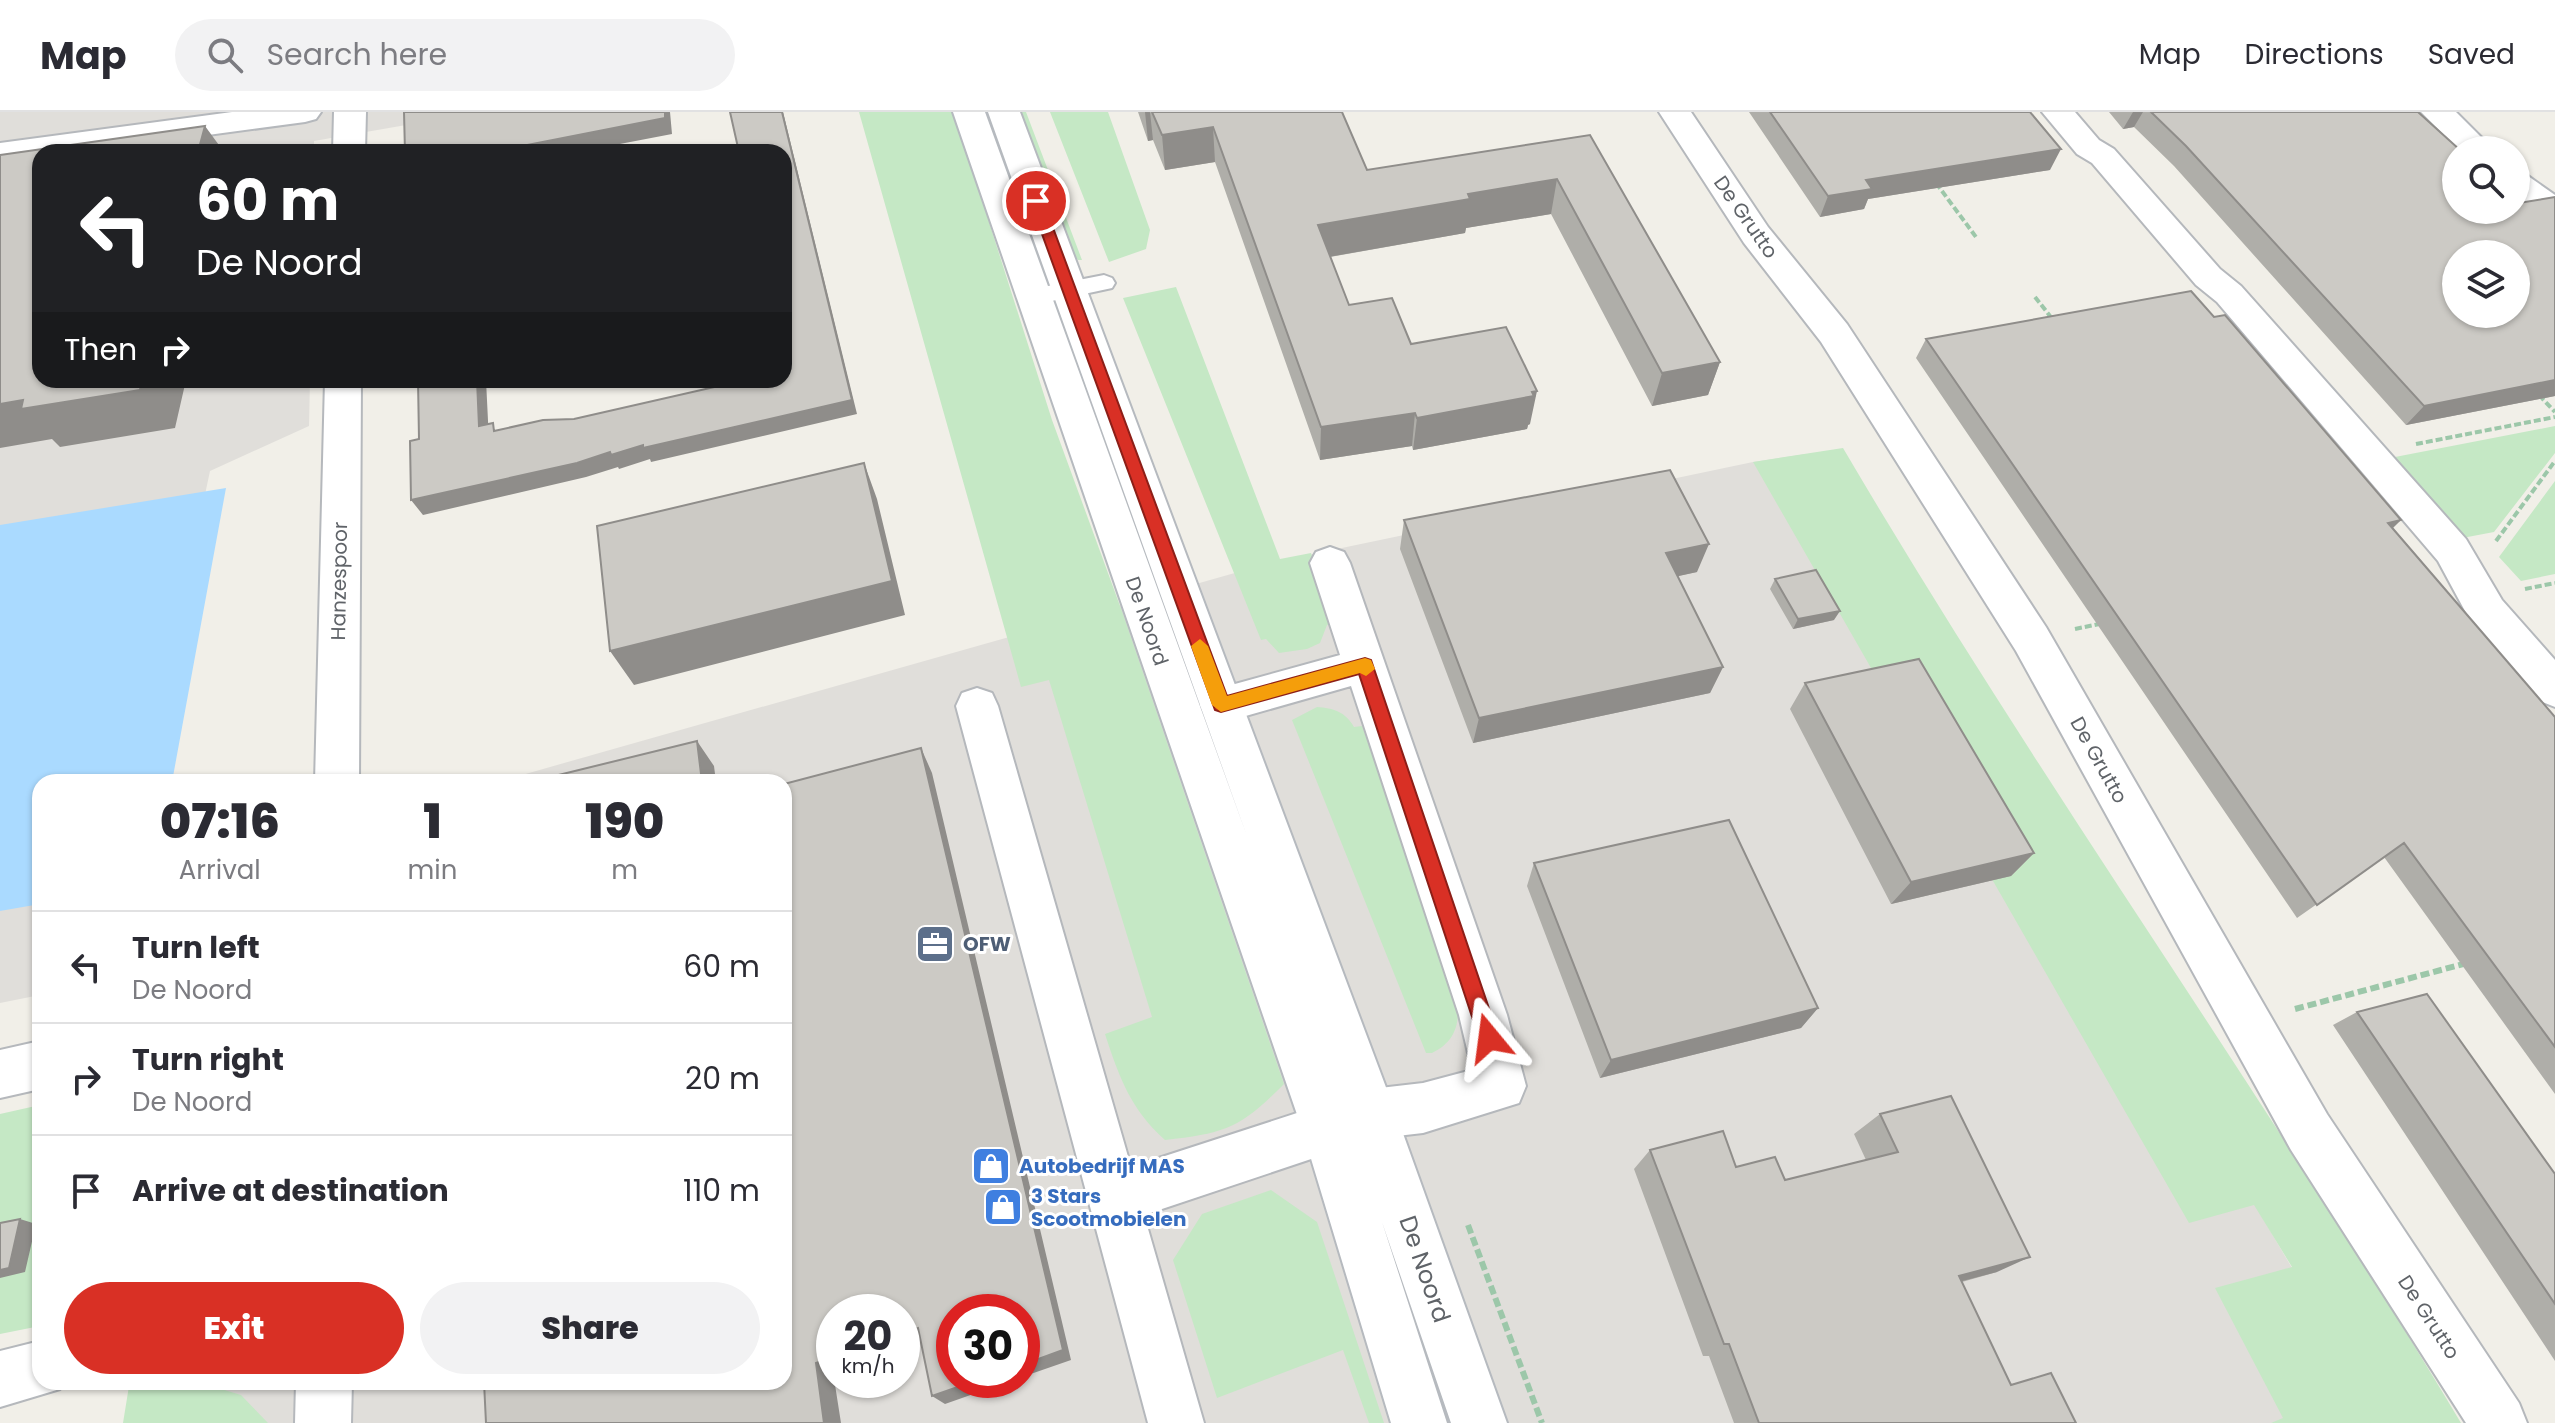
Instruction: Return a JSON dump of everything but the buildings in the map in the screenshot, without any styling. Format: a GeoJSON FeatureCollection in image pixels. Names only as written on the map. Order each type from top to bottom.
{"type":"FeatureCollection","features":[{"type":"Feature","properties":{"kind":"street"},"geometry":{"type":"LineString","coordinates":[[67,144],[305,112]]}},
{"type":"Feature","properties":{"kind":"street"},"geometry":{"type":"LineString","coordinates":[[349,144],[350,112]]}},
{"type":"Feature","properties":{"kind":"street","name":"De Noord"},"geometry":{"type":"LineString","coordinates":[[969,112],[1069,290],[1419,1423]]}},
{"type":"Feature","properties":{"kind":"street","name":"De Noord"},"geometry":{"type":"LineString","coordinates":[[1004,112],[1371,1114],[1479,1423]]}},
{"type":"Feature","properties":{"kind":"street","name":"De Grutto"},"geometry":{"type":"LineString","coordinates":[[1675,112],[1756,235],[1834,333],[2031,639],[2309,1132],[2499,1423]]}},
{"type":"Feature","properties":{"kind":"street"},"geometry":{"type":"LineString","coordinates":[[2058,112],[2088,147],[2103,156],[2208,277],[2229,294],[2368,454],[2460,564],[2487,612],[2555,689]]}},
{"type":"Feature","properties":{"kind":"street"},"geometry":{"type":"LineString","coordinates":[[2437,112],[2463,136]]}},
{"type":"Feature","properties":{"kind":"street"},"geometry":{"type":"LineString","coordinates":[[0,153],[32,149]]}},
{"type":"Feature","properties":{"kind":"street"},"geometry":{"type":"LineString","coordinates":[[2530,193],[2555,211]]}},
{"type":"Feature","properties":{"kind":"street","name":"Hanzespoor"},"geometry":{"type":"LineString","coordinates":[[337,774],[343,388]]}},
{"type":"Feature","properties":{"kind":"street"},"geometry":{"type":"LineString","coordinates":[[1114,1199],[1371,1114],[1423,1108],[1501,1086],[1483,1015],[1330,563]]}},
{"type":"Feature","properties":{"kind":"street"},"geometry":{"type":"LineString","coordinates":[[1221,705],[1365,665]]}},
{"type":"Feature","properties":{"kind":"street"},"geometry":{"type":"LineString","coordinates":[[977,706],[1176,1423]]}},
{"type":"Feature","properties":{"kind":"street"},"geometry":{"type":"LineString","coordinates":[[0,1074],[32,1067]]}},
{"type":"Feature","properties":{"kind":"street"},"geometry":{"type":"LineString","coordinates":[[0,1379],[32,1371]]}},
{"type":"Feature","properties":{"kind":"street"},"geometry":{"type":"LineString","coordinates":[[323,1423],[324,1390]]}},
{"type":"Feature","properties":{"kind":"path"},"geometry":{"type":"LineString","coordinates":[[1929,175],[1976,237]]}},
{"type":"Feature","properties":{"kind":"path"},"geometry":{"type":"LineString","coordinates":[[2035,297],[2055,322]]}},
{"type":"Feature","properties":{"kind":"path"},"geometry":{"type":"LineString","coordinates":[[2368,454],[2555,414],[2534,390]]}},
{"type":"Feature","properties":{"kind":"path"},"geometry":{"type":"LineString","coordinates":[[2460,564],[2555,461]]}},
{"type":"Feature","properties":{"kind":"path"},"geometry":{"type":"LineString","coordinates":[[2031,639],[2107,622]]}},
{"type":"Feature","properties":{"kind":"path"},"geometry":{"type":"LineString","coordinates":[[2247,1022],[2476,961]]}},
{"type":"Feature","properties":{"kind":"shaded area"},"geometry":{"type":"Polygon","coordinates":[[[0,112],[481,112],[314,141],[314,144],[32,144],[32,388],[310,388],[309,426],[210,471],[146,774],[32,774],[32,997],[0,1003],[0,112]]]}},
{"type":"Feature","properties":{"kind":"shaded area"},"geometry":{"type":"Polygon","coordinates":[[[1806,454],[2080,906],[2292,1268],[2378,1423],[192,1423],[195,1390],[792,1390],[792,774],[525,774],[1270,563],[1753,462],[1806,454]]]}},
{"type":"Feature","properties":{"kind":"green space"},"geometry":{"type":"Polygon","coordinates":[[[859,112],[954,112],[1052,420],[1123,614],[1284,1084],[1256,1110],[1218,1131],[1165,1140],[1135,1105],[1110,1050],[1105,1034],[1152,1017],[1049,680],[1021,687],[859,112]]]}},
{"type":"Feature","properties":{"kind":"green space"},"geometry":{"type":"Polygon","coordinates":[[[1015,112],[1026,112],[1082,260],[1078,260],[1061,240],[1015,112]]]}},
{"type":"Feature","properties":{"kind":"green space"},"geometry":{"type":"Polygon","coordinates":[[[1050,112],[1108,112],[1150,230],[1146,249],[1109,262],[1050,112]]]}},
{"type":"Feature","properties":{"kind":"green space"},"geometry":{"type":"Polygon","coordinates":[[[1176,287],[1280,559],[1311,553],[1335,623],[1327,625],[1320,643],[1307,649],[1279,653],[1266,639],[1261,640],[1123,298],[1176,287]]]}},
{"type":"Feature","properties":{"kind":"green space"},"geometry":{"type":"Polygon","coordinates":[[[2555,426],[2555,453],[2494,532],[2457,539],[2393,466],[2395,457],[2555,426]]]}},
{"type":"Feature","properties":{"kind":"green space"},"geometry":{"type":"Polygon","coordinates":[[[1843,448],[1994,694],[2309,1178],[2461,1423],[2271,1423],[2283,1418],[2215,1288],[2292,1267],[2254,1205],[2189,1223],[1753,462],[1843,448]]]}},
{"type":"Feature","properties":{"kind":"green space"},"geometry":{"type":"Polygon","coordinates":[[[2555,481],[2555,574],[2521,581],[2499,557],[2555,481]]]}},
{"type":"Feature","properties":{"kind":"green space"},"geometry":{"type":"Polygon","coordinates":[[[1317,707],[1338,712],[1354,727],[1362,726],[1454,987],[1458,1016],[1454,1033],[1449,1041],[1432,1053],[1426,1053],[1292,720],[1317,707]]]}},
{"type":"Feature","properties":{"kind":"green space"},"geometry":{"type":"Polygon","coordinates":[[[32,1107],[32,1328],[0,1334],[0,1114],[32,1107]]]}},
{"type":"Feature","properties":{"kind":"green space"},"geometry":{"type":"Polygon","coordinates":[[[1271,1190],[1317,1222],[1384,1423],[1369,1423],[1343,1350],[1217,1398],[1173,1260],[1202,1214],[1271,1190]]]}},
{"type":"Feature","properties":{"kind":"green space"},"geometry":{"type":"Polygon","coordinates":[[[128,1390],[224,1390],[241,1395],[268,1423],[123,1423],[128,1390]]]}},
{"type":"Feature","properties":{"kind":"water"},"geometry":{"type":"Polygon","coordinates":[[[226,488],[173,774],[32,774],[32,905],[0,911],[0,525],[226,488]]]}},
{"type":"Feature","properties":{"kind":"slow traffic"},"geometry":{"type":"LineString","coordinates":[[1200,646],[1221,705],[1365,665],[1366,669]]}},
{"type":"Feature","properties":{"kind":"place","name":"OFW"},"geometry":{"type":"Point","coordinates":[935,944]}},
{"type":"Feature","properties":{"kind":"place","name":"Autobedrijf MAS"},"geometry":{"type":"Point","coordinates":[991,1166]}},
{"type":"Feature","properties":{"kind":"place","name":"3 Stars Scootmobielen"},"geometry":{"type":"Point","coordinates":[1003,1207]}},
{"type":"Feature","properties":{"kind":"route"},"geometry":{"type":"LineString","coordinates":[[1036,201],[1221,705],[1365,665],[1489,1038]]}}]}
